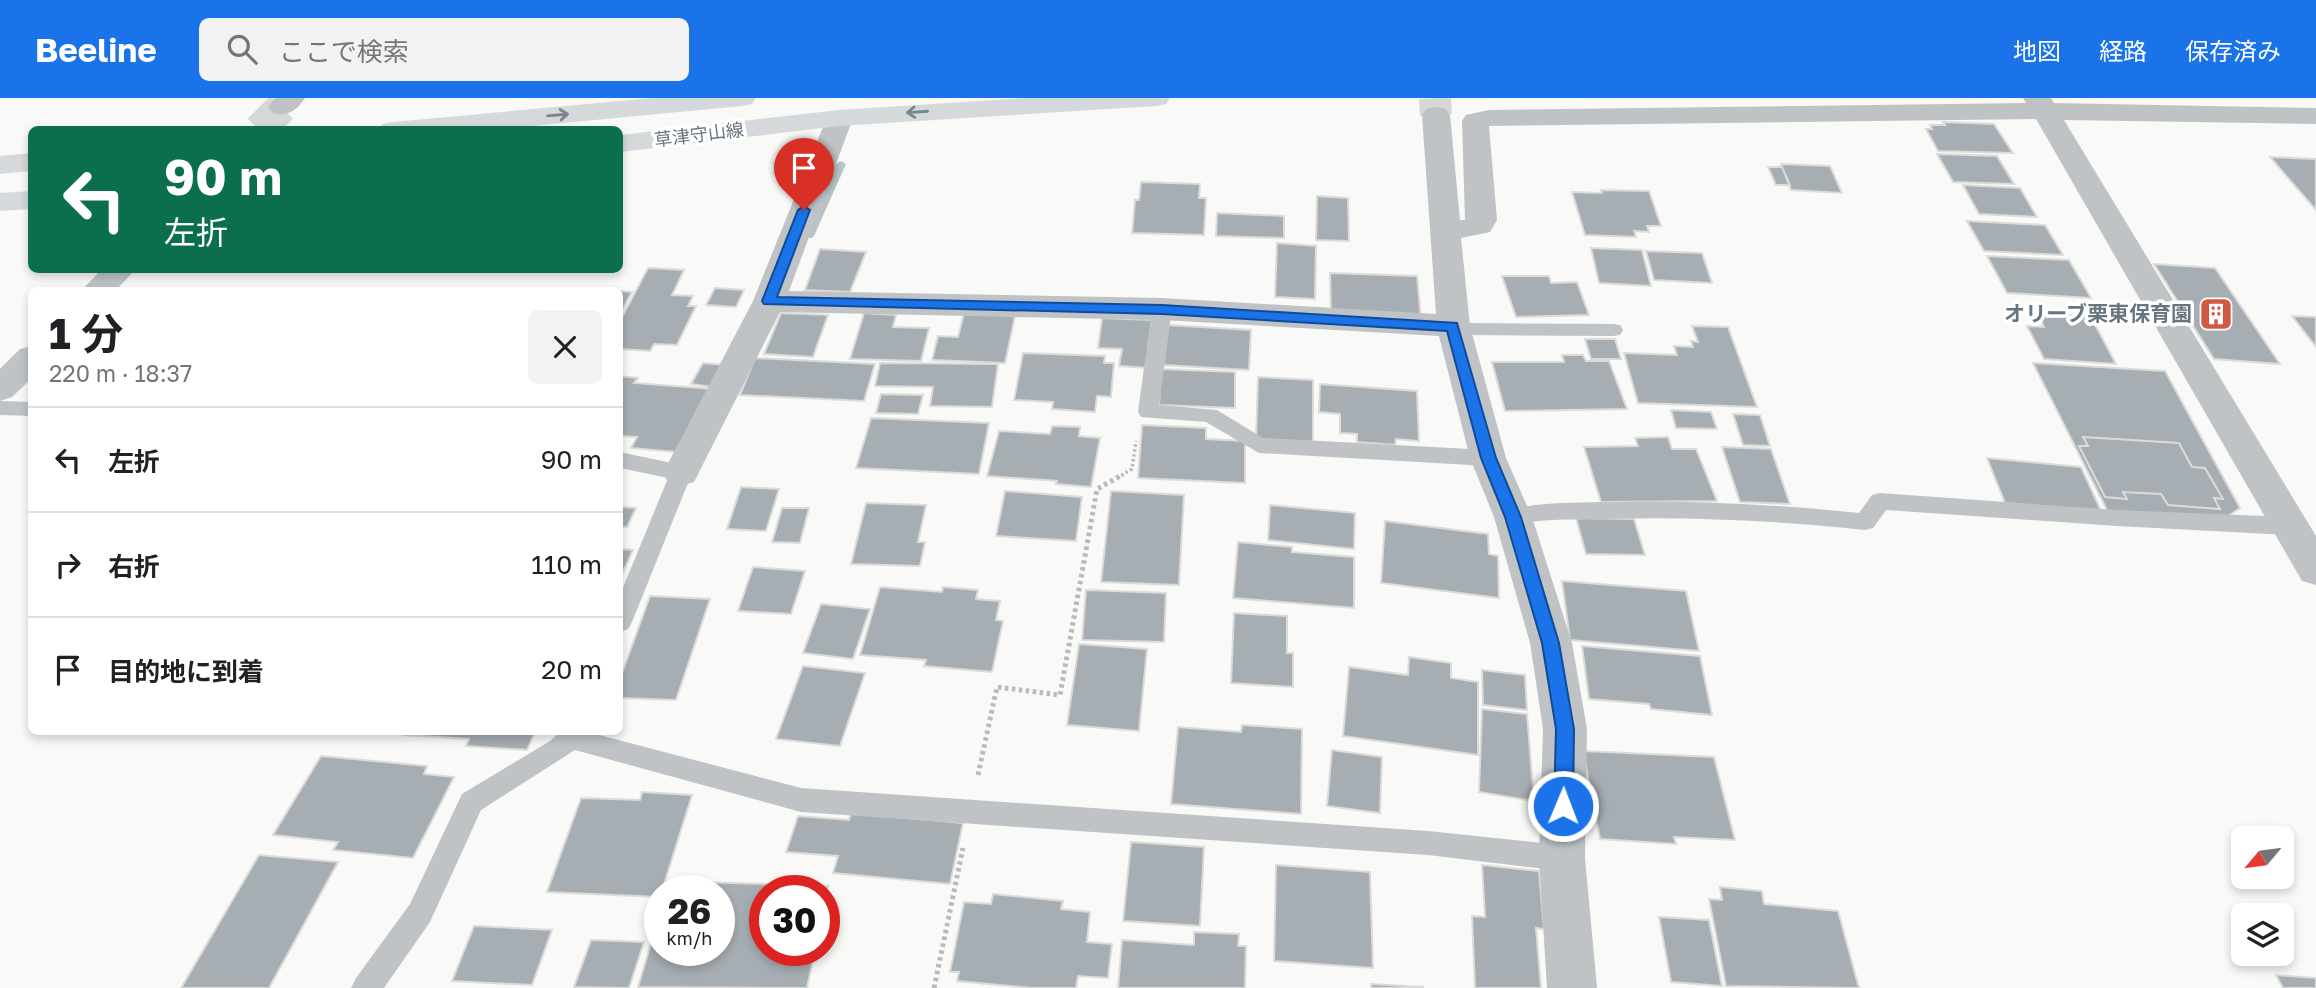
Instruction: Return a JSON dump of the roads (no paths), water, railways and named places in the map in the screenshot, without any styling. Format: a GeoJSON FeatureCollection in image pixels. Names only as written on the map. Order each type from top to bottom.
{"type":"FeatureCollection","features":[{"type":"Feature","properties":{"kind":"main road","name":"草津守山線"},"geometry":{"type":"LineString","coordinates":[[437,126],[742,98]]}},
{"type":"Feature","properties":{"kind":"main road","name":"草津守山線"},"geometry":{"type":"LineString","coordinates":[[623,144],[839,118],[1156,98]]}},
{"type":"Feature","properties":{"kind":"main road"},"geometry":{"type":"LineString","coordinates":[[0,165],[28,162]]}},
{"type":"Feature","properties":{"kind":"main road"},"geometry":{"type":"LineString","coordinates":[[0,202],[28,200]]}},
{"type":"Feature","properties":{"kind":"street"},"geometry":{"type":"LineString","coordinates":[[2041,105],[2316,570]]}},
{"type":"Feature","properties":{"kind":"street"},"geometry":{"type":"LineString","coordinates":[[1445,229],[1470,229],[1479,225],[1482,220],[1476,121],[2041,105],[2316,116]]}},
{"type":"Feature","properties":{"kind":"street"},"geometry":{"type":"LineString","coordinates":[[1436,115],[1452,326],[1488,458],[1513,517],[1550,643],[1565,729],[1562,858],[1572,988]]}},
{"type":"Feature","properties":{"kind":"street"},"geometry":{"type":"LineString","coordinates":[[681,473],[769,301],[839,118]]}},
{"type":"Feature","properties":{"kind":"street"},"geometry":{"type":"LineString","coordinates":[[101,287],[116,273]]}},
{"type":"Feature","properties":{"kind":"street"},"geometry":{"type":"LineString","coordinates":[[769,301],[1162,309],[1452,326]]}},
{"type":"Feature","properties":{"kind":"street"},"geometry":{"type":"LineString","coordinates":[[0,389],[28,361]]}},
{"type":"Feature","properties":{"kind":"lane"},"geometry":{"type":"LineString","coordinates":[[1162,309],[1148,412],[1210,415],[1259,444],[1488,458]]}},
{"type":"Feature","properties":{"kind":"lane"},"geometry":{"type":"LineString","coordinates":[[1452,326],[1467,329],[1613,330]]}},
{"type":"Feature","properties":{"kind":"lane"},"geometry":{"type":"LineString","coordinates":[[0,408],[28,409]]}},
{"type":"Feature","properties":{"kind":"lane"},"geometry":{"type":"LineString","coordinates":[[623,461],[681,473],[623,615]]}},
{"type":"Feature","properties":{"kind":"lane"},"geometry":{"type":"LineString","coordinates":[[1513,517],[1525,514],[1616,510],[1718,510],[1865,522],[1880,501],[2118,518],[2290,526]]}},
{"type":"Feature","properties":{"kind":"lane"},"geometry":{"type":"LineString","coordinates":[[366,988],[420,913],[471,802],[559,748],[573,735],[801,800],[1428,843],[1562,858]]}},
{"type":"Feature","properties":{"kind":"waterway"},"geometry":{"type":"LineString","coordinates":[[808,236],[841,164]]}},
{"type":"Feature","properties":{"kind":"tunnel"},"geometry":{"type":"LineString","coordinates":[[1435,98],[1436,115]]}},
{"type":"Feature","properties":{"kind":"tunnel"},"geometry":{"type":"LineString","coordinates":[[263,126],[282,107]]}},
{"type":"Feature","properties":{"kind":"place","name":"オリーブ栗東保育園"},"geometry":{"type":"Point","coordinates":[2216,314]}}]}
